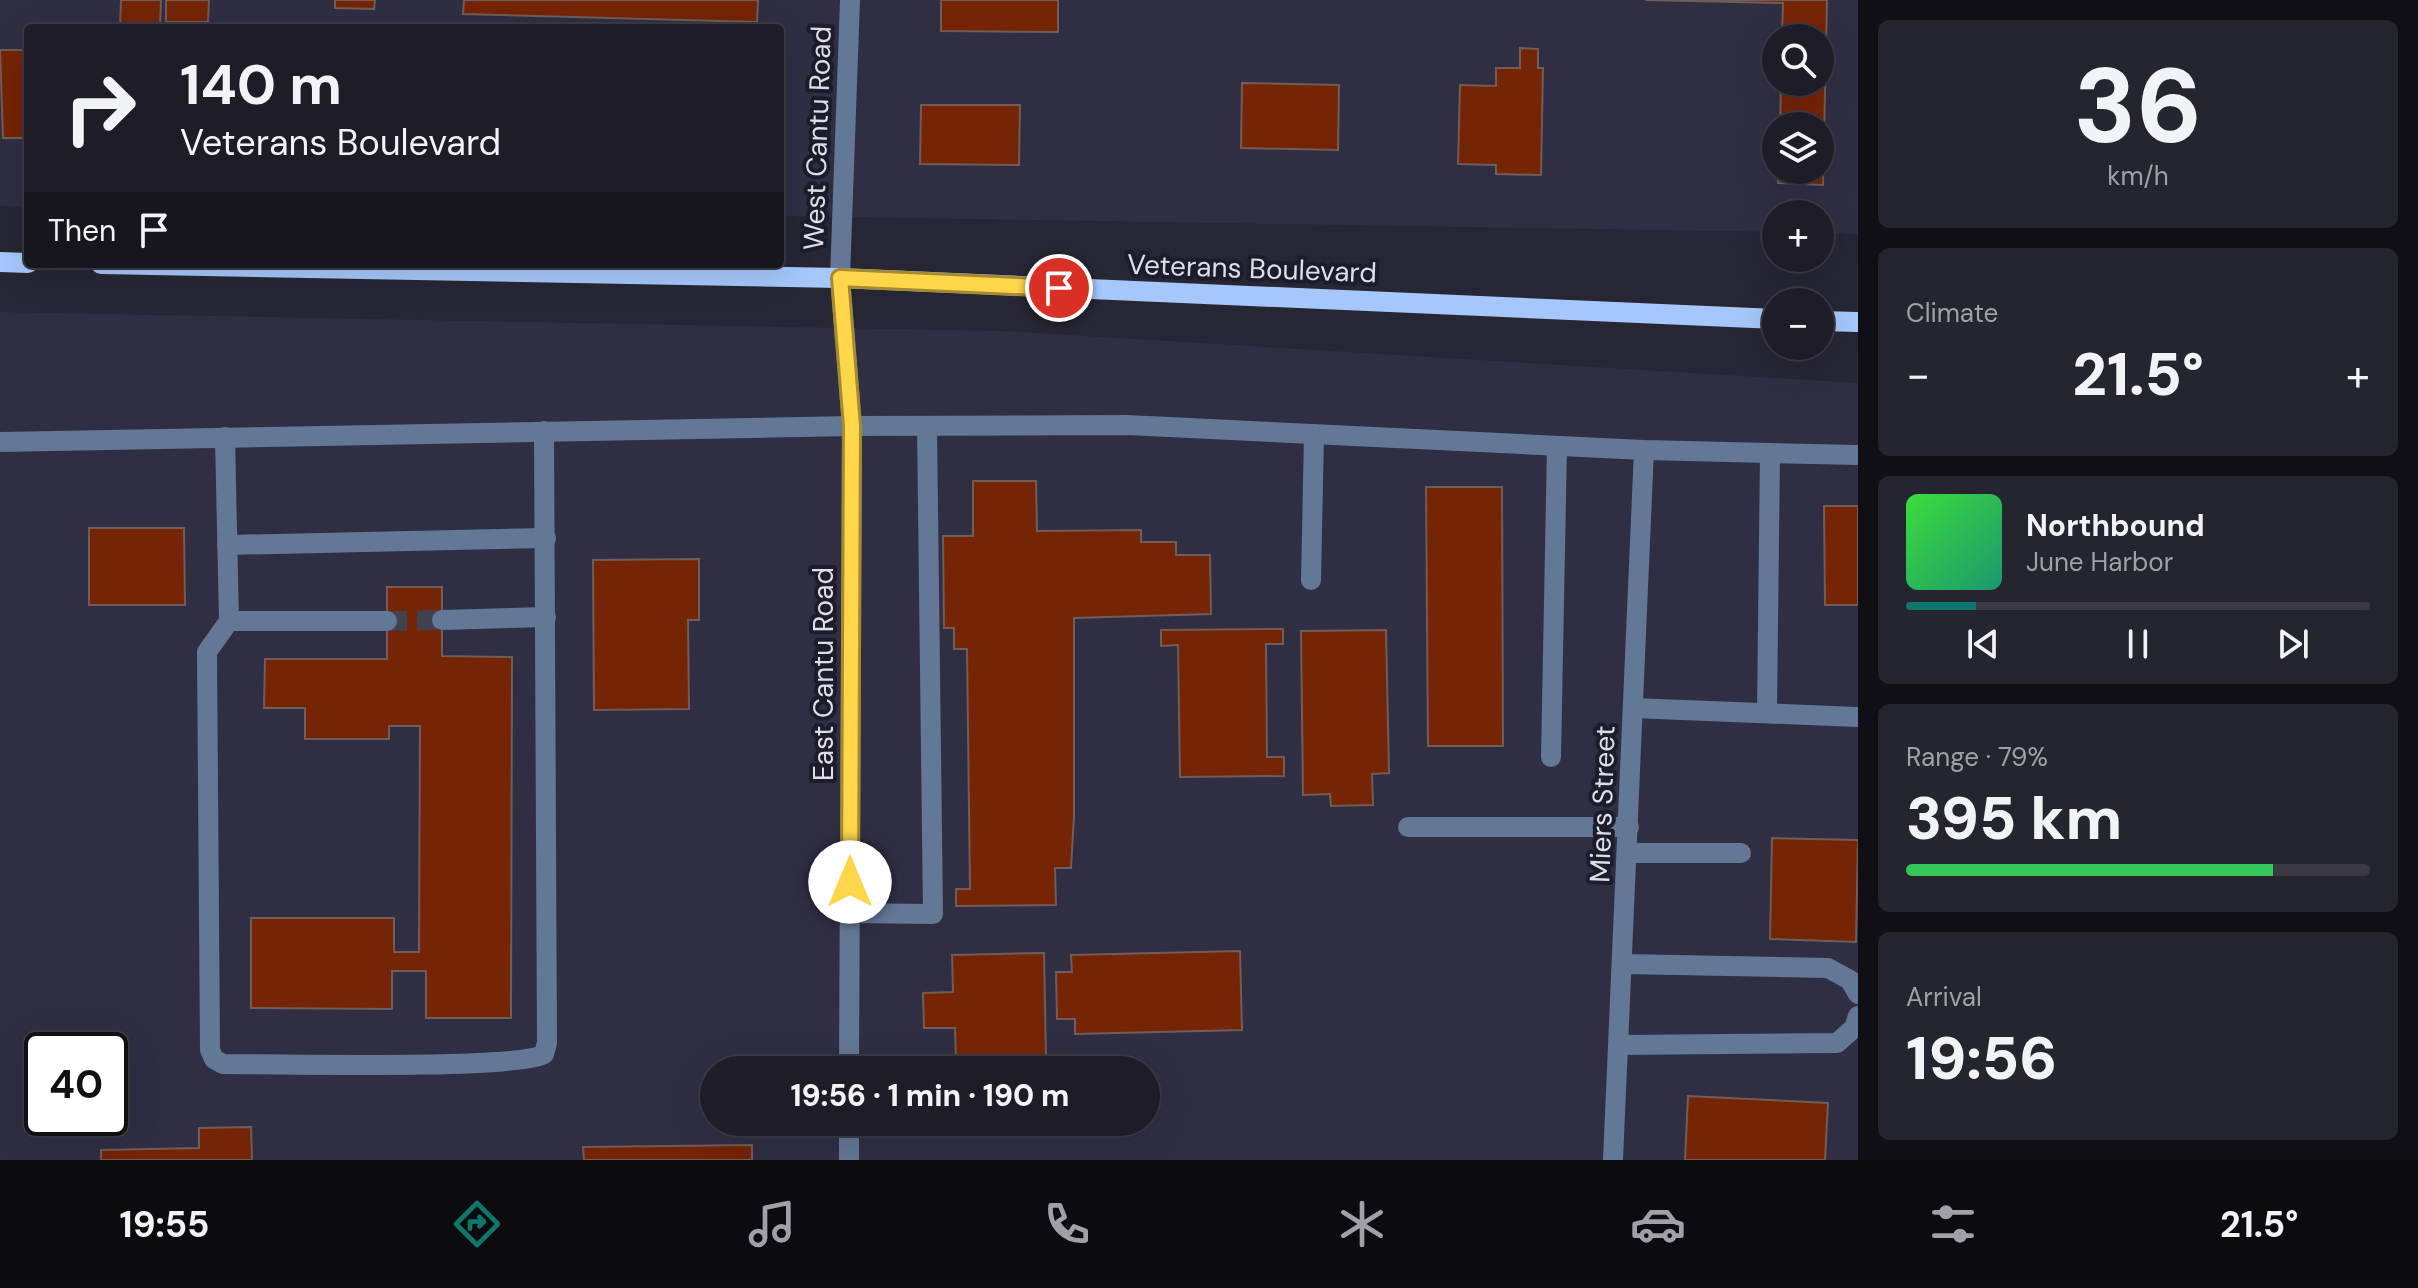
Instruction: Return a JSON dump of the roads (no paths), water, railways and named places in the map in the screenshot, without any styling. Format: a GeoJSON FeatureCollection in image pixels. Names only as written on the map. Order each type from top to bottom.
{"type":"FeatureCollection","features":[{"type":"Feature","properties":{"kind":"main road"},"geometry":{"type":"LineString","coordinates":[[0,262],[24,263]]}},
{"type":"Feature","properties":{"kind":"main road","name":"Veterans Boulevard"},"geometry":{"type":"LineString","coordinates":[[312,268],[840,278],[1762,318]]}},
{"type":"Feature","properties":{"kind":"main road"},"geometry":{"type":"LineString","coordinates":[[1834,321],[1858,322]]}},
{"type":"Feature","properties":{"kind":"street","name":"West Cantu Road"},"geometry":{"type":"LineString","coordinates":[[840,278],[850,0]]}},
{"type":"Feature","properties":{"kind":"street","name":"East Cantu Road"},"geometry":{"type":"LineString","coordinates":[[840,278],[852,426],[849,1056]]}},
{"type":"Feature","properties":{"kind":"street"},"geometry":{"type":"LineString","coordinates":[[0,442],[852,426],[1127,425],[1644,450],[1858,455]]}},
{"type":"Feature","properties":{"kind":"street"},"geometry":{"type":"LineString","coordinates":[[850,913],[933,914],[927,426]]}},
{"type":"Feature","properties":{"kind":"street"},"geometry":{"type":"LineString","coordinates":[[225,437],[229,621],[207,652],[210,1050],[214,1059],[223,1064],[327,1064],[534,1060],[544,1054],[547,1043],[544,431]]}},
{"type":"Feature","properties":{"kind":"street"},"geometry":{"type":"LineString","coordinates":[[1311,580],[1314,434]]}},
{"type":"Feature","properties":{"kind":"street"},"geometry":{"type":"LineString","coordinates":[[1551,757],[1557,446]]}},
{"type":"Feature","properties":{"kind":"street","name":"Miers Street"},"geometry":{"type":"LineString","coordinates":[[1613,1160],[1644,450]]}},
{"type":"Feature","properties":{"kind":"street"},"geometry":{"type":"LineString","coordinates":[[1767,713],[1770,453]]}},
{"type":"Feature","properties":{"kind":"street"},"geometry":{"type":"LineString","coordinates":[[227,545],[546,538]]}},
{"type":"Feature","properties":{"kind":"street"},"geometry":{"type":"LineString","coordinates":[[442,620],[546,617]]}},
{"type":"Feature","properties":{"kind":"street"},"geometry":{"type":"LineString","coordinates":[[229,621],[387,621]]}},
{"type":"Feature","properties":{"kind":"street"},"geometry":{"type":"LineString","coordinates":[[1633,708],[1858,717]]}},
{"type":"Feature","properties":{"kind":"street"},"geometry":{"type":"LineString","coordinates":[[1408,827],[1629,827]]}},
{"type":"Feature","properties":{"kind":"street"},"geometry":{"type":"LineString","coordinates":[[1627,853],[1741,853]]}},
{"type":"Feature","properties":{"kind":"street"},"geometry":{"type":"LineString","coordinates":[[1623,964],[1828,968],[1850,980],[1858,994]]}},
{"type":"Feature","properties":{"kind":"street"},"geometry":{"type":"LineString","coordinates":[[1619,1045],[1837,1043],[1854,1028],[1858,1016]]}},
{"type":"Feature","properties":{"kind":"street"},"geometry":{"type":"LineString","coordinates":[[849,1136],[849,1160]]}},
{"type":"Feature","properties":{"kind":"tunnel"},"geometry":{"type":"LineString","coordinates":[[387,621],[442,620]]}}]}
